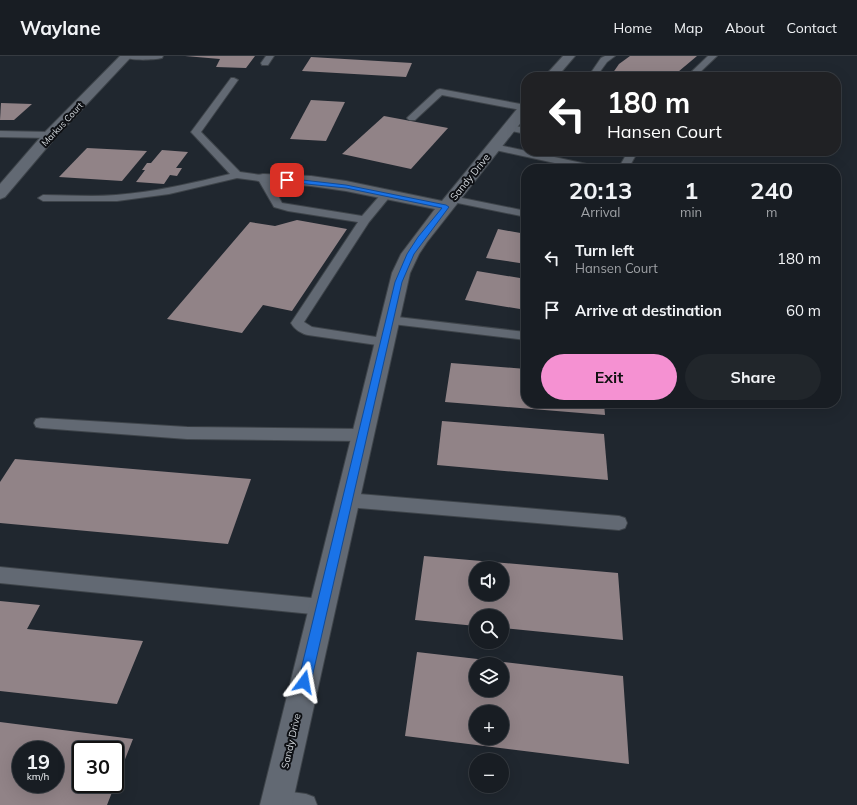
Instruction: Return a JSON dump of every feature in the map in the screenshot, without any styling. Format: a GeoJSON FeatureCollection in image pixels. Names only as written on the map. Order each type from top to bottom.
{"type":"FeatureCollection","features":[{"type":"Feature","properties":{"kind":"street","name":"Markus Court"},"geometry":{"type":"LineString","coordinates":[[0,194],[50,135],[126,56]]}},
{"type":"Feature","properties":{"kind":"street"},"geometry":{"type":"LineString","coordinates":[[555,72],[569,56]]}},
{"type":"Feature","properties":{"kind":"street","name":"Sandy Drive"},"geometry":{"type":"LineString","coordinates":[[276,803],[401,272],[420,239],[494,147],[518,130]]}},
{"type":"Feature","properties":{"kind":"street"},"geometry":{"type":"LineString","coordinates":[[263,178],[311,181],[449,203]]}},
{"type":"Feature","properties":{"kind":"lane"},"geometry":{"type":"LineString","coordinates":[[126,56],[159,56]]}},
{"type":"Feature","properties":{"kind":"lane"},"geometry":{"type":"LineString","coordinates":[[265,63],[270,56]]}},
{"type":"Feature","properties":{"kind":"lane"},"geometry":{"type":"LineString","coordinates":[[596,72],[604,60],[611,56]]}},
{"type":"Feature","properties":{"kind":"lane"},"geometry":{"type":"LineString","coordinates":[[695,72],[713,56]]}},
{"type":"Feature","properties":{"kind":"lane"},"geometry":{"type":"LineString","coordinates":[[234,80],[196,132],[238,175]]}},
{"type":"Feature","properties":{"kind":"lane"},"geometry":{"type":"LineString","coordinates":[[412,118],[440,92],[521,107]]}},
{"type":"Feature","properties":{"kind":"lane"},"geometry":{"type":"LineString","coordinates":[[0,134],[50,135]]}},
{"type":"Feature","properties":{"kind":"lane"},"geometry":{"type":"LineString","coordinates":[[494,147],[521,153]]}},
{"type":"Feature","properties":{"kind":"lane"},"geometry":{"type":"LineString","coordinates":[[536,156],[573,164]]}},
{"type":"Feature","properties":{"kind":"lane"},"geometry":{"type":"LineString","coordinates":[[43,198],[99,199],[137,196],[168,191],[238,175],[263,178],[278,204],[288,208],[365,220]]}},
{"type":"Feature","properties":{"kind":"lane"},"geometry":{"type":"LineString","coordinates":[[384,342],[308,332],[297,323],[365,220],[387,194]]}},
{"type":"Feature","properties":{"kind":"lane"},"geometry":{"type":"LineString","coordinates":[[449,203],[521,213]]}},
{"type":"Feature","properties":{"kind":"lane"},"geometry":{"type":"LineString","coordinates":[[389,320],[521,335]]}},
{"type":"Feature","properties":{"kind":"lane"},"geometry":{"type":"LineString","coordinates":[[41,423],[187,433],[362,435]]}},
{"type":"Feature","properties":{"kind":"lane"},"geometry":{"type":"LineString","coordinates":[[347,500],[619,523]]}},
{"type":"Feature","properties":{"kind":"lane"},"geometry":{"type":"LineString","coordinates":[[0,575],[322,607]]}},
{"type":"Feature","properties":{"kind":"lane"},"geometry":{"type":"LineString","coordinates":[[276,803],[306,805]]}},
{"type":"Feature","properties":{"kind":"building"},"geometry":{"type":"Polygon","coordinates":[[[185,56],[255,56],[246,68],[216,67],[220,59],[185,56]]]}},
{"type":"Feature","properties":{"kind":"building"},"geometry":{"type":"Polygon","coordinates":[[[630,56],[697,56],[678,72],[613,72],[619,64],[630,56]]]}},
{"type":"Feature","properties":{"kind":"building"},"geometry":{"type":"Polygon","coordinates":[[[311,57],[412,63],[406,77],[302,71],[311,57]]]}},
{"type":"Feature","properties":{"kind":"building"},"geometry":{"type":"Polygon","coordinates":[[[311,100],[345,102],[326,141],[290,139],[311,100]]]}},
{"type":"Feature","properties":{"kind":"building"},"geometry":{"type":"Polygon","coordinates":[[[1,103],[32,104],[14,120],[0,120],[1,103]]]}},
{"type":"Feature","properties":{"kind":"building"},"geometry":{"type":"Polygon","coordinates":[[[384,116],[448,128],[411,169],[342,154],[384,116]]]}},
{"type":"Feature","properties":{"kind":"building"},"geometry":{"type":"Polygon","coordinates":[[[87,148],[147,151],[122,181],[59,177],[87,148]]]}},
{"type":"Feature","properties":{"kind":"building"},"geometry":{"type":"Polygon","coordinates":[[[162,150],[188,152],[176,168],[182,168],[177,176],[170,175],[164,184],[136,182],[145,170],[142,170],[147,163],[151,163],[162,150]]]}},
{"type":"Feature","properties":{"kind":"building"},"geometry":{"type":"Polygon","coordinates":[[[297,220],[347,229],[292,311],[263,305],[242,333],[167,319],[250,222],[275,226],[297,220]]]}},
{"type":"Feature","properties":{"kind":"building"},"geometry":{"type":"Polygon","coordinates":[[[498,229],[521,233],[521,263],[486,258],[498,229]]]}},
{"type":"Feature","properties":{"kind":"building"},"geometry":{"type":"Polygon","coordinates":[[[477,271],[521,278],[521,309],[465,300],[477,271]]]}},
{"type":"Feature","properties":{"kind":"building"},"geometry":{"type":"Polygon","coordinates":[[[451,363],[521,369],[521,408],[604,408],[605,415],[445,402],[451,363]]]}},
{"type":"Feature","properties":{"kind":"building"},"geometry":{"type":"Polygon","coordinates":[[[442,421],[604,434],[608,480],[437,465],[442,421]]]}},
{"type":"Feature","properties":{"kind":"building"},"geometry":{"type":"Polygon","coordinates":[[[15,459],[251,479],[228,544],[0,523],[0,482],[15,459]]]}},
{"type":"Feature","properties":{"kind":"building"},"geometry":{"type":"Polygon","coordinates":[[[424,556],[481,561],[469,561],[469,601],[509,601],[509,563],[618,573],[623,640],[509,629],[509,609],[469,609],[469,625],[415,620],[424,556]]]}},
{"type":"Feature","properties":{"kind":"building"},"geometry":{"type":"Polygon","coordinates":[[[0,601],[40,605],[27,629],[143,641],[117,704],[0,691],[0,601]]]}},
{"type":"Feature","properties":{"kind":"building"},"geometry":{"type":"Polygon","coordinates":[[[417,652],[469,658],[469,697],[509,697],[509,663],[623,676],[629,764],[477,745],[509,745],[509,705],[469,705],[469,744],[405,736],[417,652]]]}},
{"type":"Feature","properties":{"kind":"building"},"geometry":{"type":"Polygon","coordinates":[[[0,722],[133,739],[124,762],[124,741],[72,741],[72,793],[112,793],[107,805],[0,805],[0,722]]]}},
{"type":"Feature","properties":{"kind":"route"},"geometry":{"type":"LineString","coordinates":[[287,180],[311,181],[346,186],[446,207],[410,254],[398,282],[304,682]]}}]}
